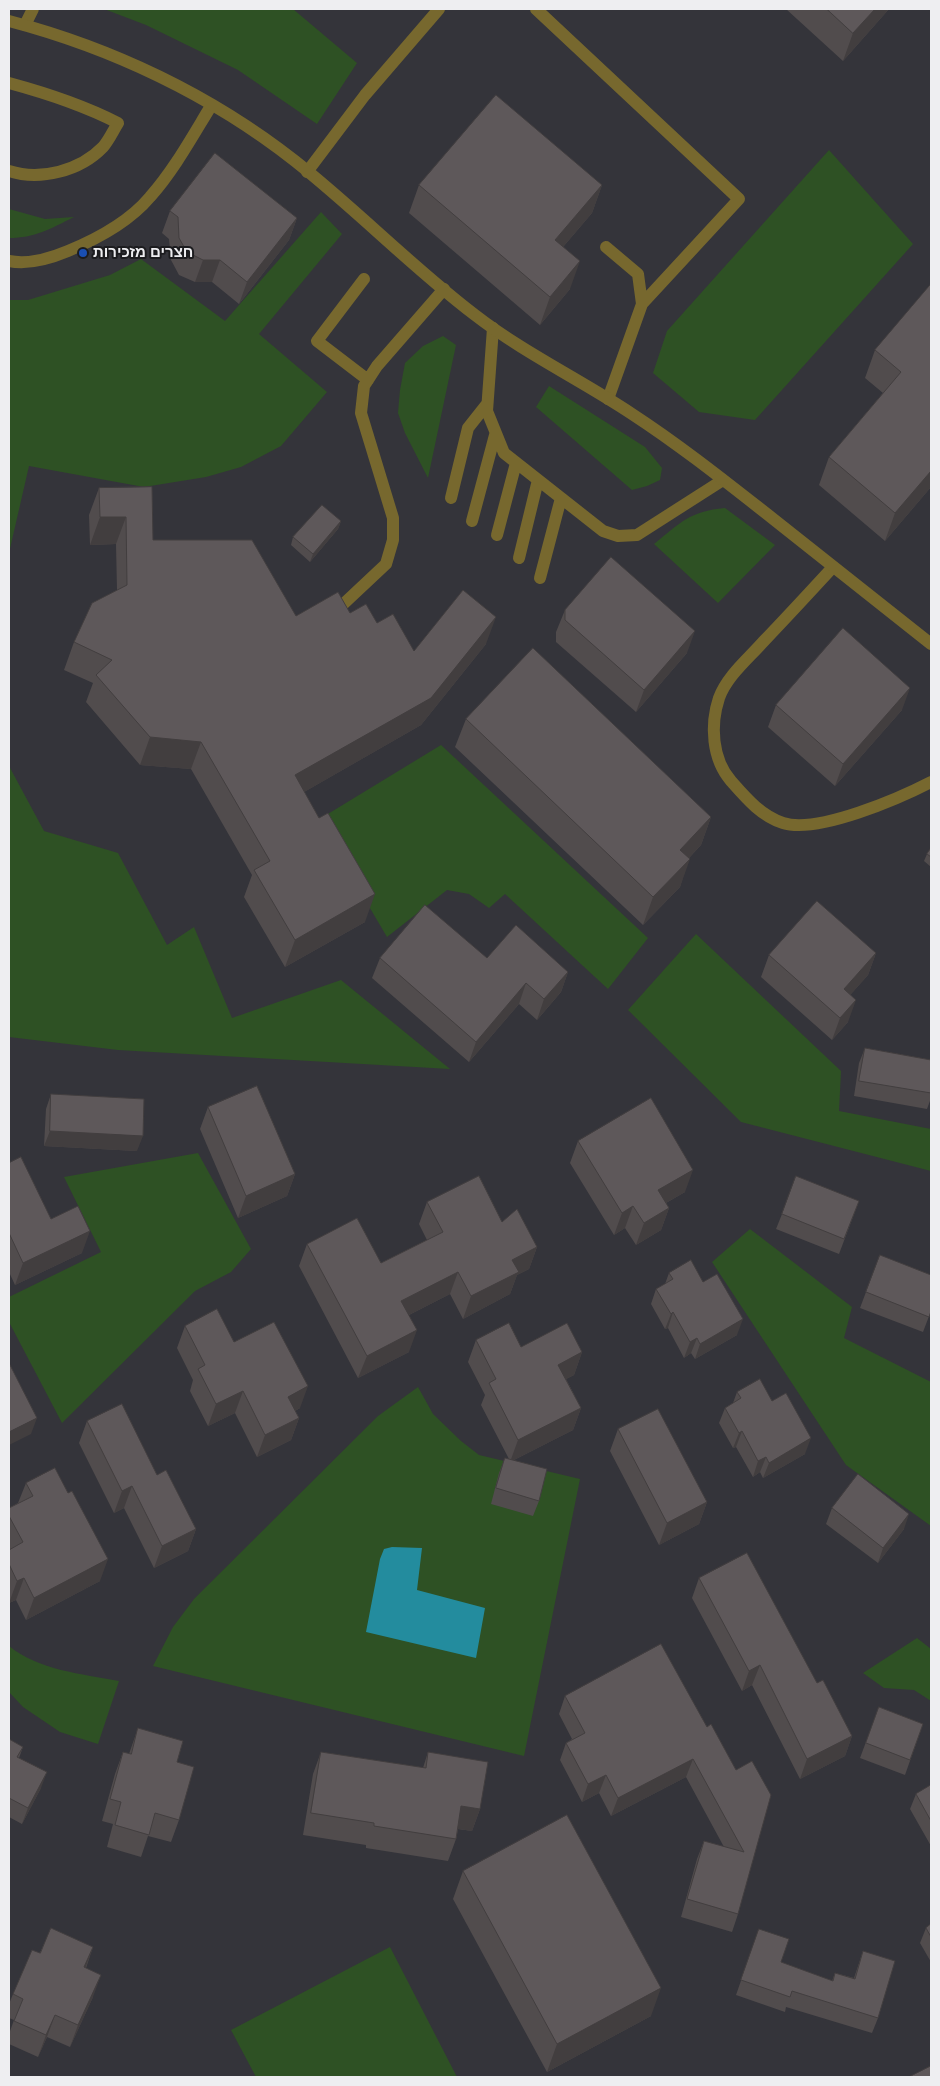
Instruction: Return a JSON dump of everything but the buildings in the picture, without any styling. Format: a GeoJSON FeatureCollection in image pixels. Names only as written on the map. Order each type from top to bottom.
{"type":"FeatureCollection","features":[{"type":"Feature","properties":{"kind":"street"},"geometry":{"type":"LineString","coordinates":[[25,25],[33,9]]}},
{"type":"Feature","properties":{"kind":"street"},"geometry":{"type":"LineString","coordinates":[[307,172],[364,95],[439,9]]}},
{"type":"Feature","properties":{"kind":"street"},"geometry":{"type":"LineString","coordinates":[[536,9],[739,199],[642,304],[608,399]]}},
{"type":"Feature","properties":{"kind":"street"},"geometry":{"type":"LineString","coordinates":[[9,21],[98,48],[153,73],[245,125],[307,172],[492,328],[632,414],[723,480],[931,644]]}},
{"type":"Feature","properties":{"kind":"street"},"geometry":{"type":"LineString","coordinates":[[9,83],[46,93],[118,123],[104,146],[90,157],[67,169],[41,176],[9,171]]}},
{"type":"Feature","properties":{"kind":"street"},"geometry":{"type":"LineString","coordinates":[[9,261],[18,263],[47,260],[86,244],[118,224],[149,199],[159,187],[212,106]]}},
{"type":"Feature","properties":{"kind":"street"},"geometry":{"type":"LineString","coordinates":[[606,247],[638,274],[642,304]]}},
{"type":"Feature","properties":{"kind":"street"},"geometry":{"type":"LineString","coordinates":[[364,279],[317,341],[368,380]]}},
{"type":"Feature","properties":{"kind":"street"},"geometry":{"type":"LineString","coordinates":[[337,610],[386,564],[393,540],[393,518],[361,413],[364,386],[377,366],[444,289]]}},
{"type":"Feature","properties":{"kind":"street"},"geometry":{"type":"LineString","coordinates":[[492,328],[487,411],[495,435],[504,453],[603,531],[618,536],[637,535],[723,480]]}},
{"type":"Feature","properties":{"kind":"street"},"geometry":{"type":"LineString","coordinates":[[451,498],[468,428],[487,404]]}},
{"type":"Feature","properties":{"kind":"street"},"geometry":{"type":"LineString","coordinates":[[472,521],[495,435]]}},
{"type":"Feature","properties":{"kind":"street"},"geometry":{"type":"LineString","coordinates":[[497,535],[516,463]]}},
{"type":"Feature","properties":{"kind":"street"},"geometry":{"type":"LineString","coordinates":[[519,558],[538,480]]}},
{"type":"Feature","properties":{"kind":"street"},"geometry":{"type":"LineString","coordinates":[[540,578],[561,498]]}},
{"type":"Feature","properties":{"kind":"street"},"geometry":{"type":"LineString","coordinates":[[833,567],[735,673],[720,697],[713,723],[716,752],[725,774],[765,816],[785,824],[816,824],[859,813],[903,796],[931,782]]}},
{"type":"Feature","properties":{"kind":"green space"},"geometry":{"type":"Polygon","coordinates":[[[104,9],[293,9],[357,63],[317,124],[238,70],[146,25],[104,9]]]}},
{"type":"Feature","properties":{"kind":"green space"},"geometry":{"type":"Polygon","coordinates":[[[829,150],[913,244],[755,420],[699,412],[653,373],[667,331],[829,150]]]}},
{"type":"Feature","properties":{"kind":"green space"},"geometry":{"type":"Polygon","coordinates":[[[9,209],[45,219],[74,217],[35,235],[9,238],[9,209]]]}},
{"type":"Feature","properties":{"kind":"green space"},"geometry":{"type":"Polygon","coordinates":[[[321,212],[342,234],[259,334],[327,392],[281,446],[241,467],[206,477],[144,487],[29,466],[9,553],[9,300],[28,300],[110,275],[141,259],[225,321],[321,212]]]}},
{"type":"Feature","properties":{"kind":"green space"},"geometry":{"type":"Polygon","coordinates":[[[443,336],[456,345],[428,478],[405,433],[398,413],[400,390],[405,363],[423,346],[443,336]]]}},
{"type":"Feature","properties":{"kind":"green space"},"geometry":{"type":"Polygon","coordinates":[[[549,386],[645,447],[662,468],[660,480],[632,490],[536,407],[549,386]]]}},
{"type":"Feature","properties":{"kind":"green space"},"geometry":{"type":"Polygon","coordinates":[[[725,508],[775,545],[718,603],[654,544],[686,519],[703,512],[725,508]]]}},
{"type":"Feature","properties":{"kind":"green space"},"geometry":{"type":"Polygon","coordinates":[[[441,745],[648,938],[608,989],[505,894],[489,908],[469,894],[447,890],[387,937],[318,820],[441,745]]]}},
{"type":"Feature","properties":{"kind":"green space"},"geometry":{"type":"Polygon","coordinates":[[[9,766],[44,831],[118,853],[167,945],[194,927],[232,1018],[341,980],[450,1069],[118,1050],[9,1037],[9,766]]]}},
{"type":"Feature","properties":{"kind":"green space"},"geometry":{"type":"Polygon","coordinates":[[[696,934],[841,1071],[839,1111],[931,1129],[931,1171],[741,1122],[628,1010],[696,934]]]}},
{"type":"Feature","properties":{"kind":"green space"},"geometry":{"type":"Polygon","coordinates":[[[198,1153],[251,1249],[231,1272],[195,1291],[62,1423],[9,1322],[9,1297],[101,1252],[64,1177],[198,1153]]]}},
{"type":"Feature","properties":{"kind":"green space"},"geometry":{"type":"Polygon","coordinates":[[[750,1229],[852,1307],[844,1338],[931,1382],[931,1526],[846,1465],[712,1262],[750,1229]]]}},
{"type":"Feature","properties":{"kind":"green space"},"geometry":{"type":"Polygon","coordinates":[[[418,1387],[433,1414],[461,1441],[479,1455],[580,1479],[524,1756],[153,1666],[173,1627],[194,1599],[378,1416],[418,1387]]]}},
{"type":"Feature","properties":{"kind":"green space"},"geometry":{"type":"Polygon","coordinates":[[[917,1638],[931,1649],[931,1701],[914,1690],[884,1688],[863,1673],[917,1638]]]}},
{"type":"Feature","properties":{"kind":"green space"},"geometry":{"type":"Polygon","coordinates":[[[9,1646],[33,1661],[47,1666],[119,1681],[98,1744],[60,1732],[23,1707],[9,1692],[9,1646]]]}},
{"type":"Feature","properties":{"kind":"green space"},"geometry":{"type":"Polygon","coordinates":[[[390,1947],[457,2077],[256,2077],[231,2030],[390,1947]]]}},
{"type":"Feature","properties":{"kind":"water"},"geometry":{"type":"Polygon","coordinates":[[[392,1547],[422,1548],[417,1590],[485,1608],[476,1658],[366,1632],[380,1559],[384,1549],[392,1547]]]}},
{"type":"Feature","properties":{"kind":"place","name":"חצרים מזכירות"},"geometry":{"type":"Point","coordinates":[83,253]}}]}
